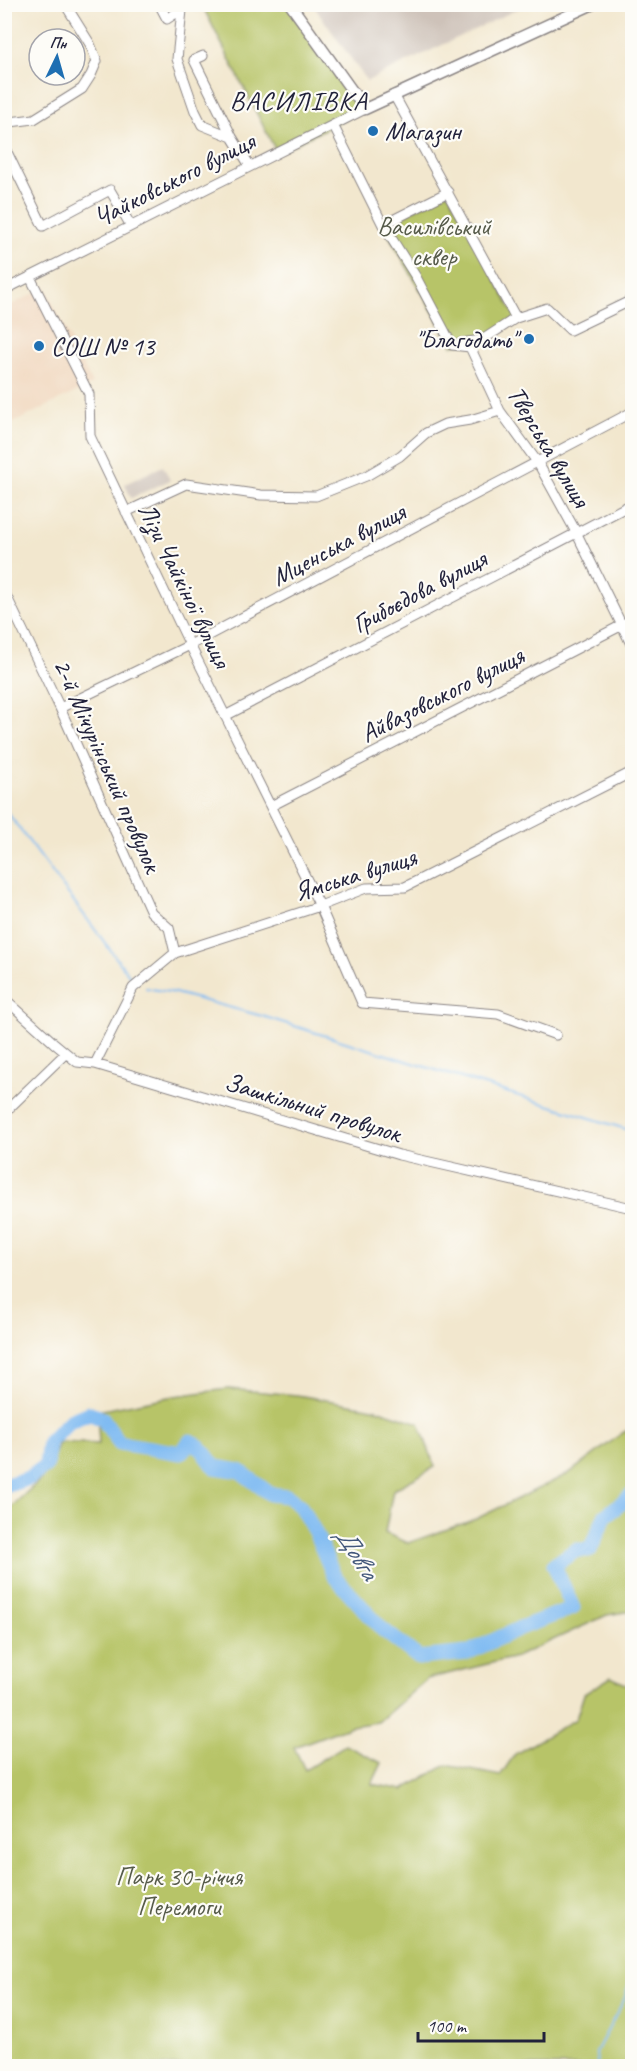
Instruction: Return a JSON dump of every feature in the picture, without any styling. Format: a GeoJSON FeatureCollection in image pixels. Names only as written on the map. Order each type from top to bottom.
{"type":"FeatureCollection","features":[{"type":"Feature","properties":{"kind":"street"},"geometry":{"type":"LineString","coordinates":[[4,126],[10,122],[34,119],[82,89],[91,75],[97,61],[90,44],[65,4]]}},
{"type":"Feature","properties":{"kind":"street"},"geometry":{"type":"LineString","coordinates":[[159,4],[167,19],[186,7]]}},
{"type":"Feature","properties":{"kind":"street"},"geometry":{"type":"LineString","coordinates":[[290,4],[365,109]]}},
{"type":"Feature","properties":{"kind":"street","name":"Чайковського вулиця"},"geometry":{"type":"LineString","coordinates":[[7,285],[30,277],[394,95],[593,4]]}},
{"type":"Feature","properties":{"kind":"street"},"geometry":{"type":"LineString","coordinates":[[186,7],[177,59],[195,111],[202,125],[232,136]]}},
{"type":"Feature","properties":{"kind":"street"},"geometry":{"type":"LineString","coordinates":[[203,56],[194,60],[232,136],[250,166]]}},
{"type":"Feature","properties":{"kind":"street"},"geometry":{"type":"LineString","coordinates":[[394,95],[516,318]]}},
{"type":"Feature","properties":{"kind":"street"},"geometry":{"type":"LineString","coordinates":[[333,125],[383,225],[416,277],[452,345],[482,340],[516,318],[547,308],[570,330],[633,300]]}},
{"type":"Feature","properties":{"kind":"street"},"geometry":{"type":"LineString","coordinates":[[4,146],[44,226],[110,190],[130,226]]}},
{"type":"Feature","properties":{"kind":"street"},"geometry":{"type":"LineString","coordinates":[[383,225],[448,192]]}},
{"type":"Feature","properties":{"kind":"street","name":"Лізи Чайкіної вулиця"},"geometry":{"type":"LineString","coordinates":[[30,277],[89,394],[90,436],[190,645],[320,906],[362,1003],[498,1014],[556,1035]]}},
{"type":"Feature","properties":{"kind":"street","name":"Тверська вулиця"},"geometry":{"type":"LineString","coordinates":[[452,345],[470,347],[500,411],[538,463],[576,532],[633,646]]}},
{"type":"Feature","properties":{"kind":"street"},"geometry":{"type":"LineString","coordinates":[[126,513],[186,484],[261,495],[316,496],[366,476],[400,456],[426,433],[445,424],[470,420],[500,411]]}},
{"type":"Feature","properties":{"kind":"street","name":"Мценська вулиця"},"geometry":{"type":"LineString","coordinates":[[60,708],[190,645],[633,412]]}},
{"type":"Feature","properties":{"kind":"street","name":"Грибоєдова вулиця"},"geometry":{"type":"LineString","coordinates":[[225,716],[633,504]]}},
{"type":"Feature","properties":{"kind":"street","name":"2-й Мічурінський провулок"},"geometry":{"type":"LineString","coordinates":[[4,591],[60,708],[151,912],[169,928],[175,952]]}},
{"type":"Feature","properties":{"kind":"street","name":"Айвазовського вулиця"},"geometry":{"type":"LineString","coordinates":[[270,806],[633,620]]}},
{"type":"Feature","properties":{"kind":"street","name":"Ямська вулиця"},"geometry":{"type":"LineString","coordinates":[[95,1064],[133,988],[175,952],[320,906],[366,888],[405,886],[633,772]]}},
{"type":"Feature","properties":{"kind":"street","name":"Зашкільний провулок"},"geometry":{"type":"LineString","coordinates":[[4,998],[77,1062],[95,1064],[399,1155],[633,1208]]}},
{"type":"Feature","properties":{"kind":"street"},"geometry":{"type":"LineString","coordinates":[[4,1113],[66,1053]]}},
{"type":"Feature","properties":{"kind":"shaded area"},"geometry":{"type":"Polygon","coordinates":[[[313,5],[526,5],[367,81],[313,5]]]}},
{"type":"Feature","properties":{"kind":"shaded area","name":"СОШ № 13"},"geometry":{"type":"Polygon","coordinates":[[[45,288],[92,384],[5,427],[5,308],[45,288]]]}},
{"type":"Feature","properties":{"kind":"shaded area"},"geometry":{"type":"Polygon","coordinates":[[[163,466],[170,480],[131,498],[125,484],[163,466]]]}},
{"type":"Feature","properties":{"kind":"green space"},"geometry":{"type":"Polygon","coordinates":[[[202,5],[287,5],[365,109],[277,153],[202,5]]]}},
{"type":"Feature","properties":{"kind":"green space","name":"Василівський сквер"},"geometry":{"type":"Polygon","coordinates":[[[448,192],[516,318],[482,340],[452,345],[383,225],[448,192]]]}},
{"type":"Feature","properties":{"kind":"green space","name":"Парк 30-річчя Перемоги"},"geometry":{"type":"Polygon","coordinates":[[[228,1389],[297,1395],[373,1408],[419,1423],[435,1467],[393,1490],[385,1533],[408,1543],[476,1519],[568,1474],[624,1432],[632,1429],[632,1611],[607,1615],[516,1657],[427,1679],[378,1722],[351,1726],[294,1747],[305,1770],[345,1745],[382,1763],[372,1784],[403,1790],[446,1765],[500,1776],[515,1754],[576,1719],[584,1694],[611,1677],[632,1687],[632,2066],[5,2066],[5,1513],[48,1472],[59,1442],[99,1444],[97,1411],[174,1396],[228,1389]]]}},
{"type":"Feature","properties":{"kind":"waterway"},"geometry":{"type":"LineString","coordinates":[[4,808],[132,979]]}},
{"type":"Feature","properties":{"kind":"waterway"},"geometry":{"type":"LineString","coordinates":[[146,988],[175,993],[262,1016],[632,1131]]}},
{"type":"Feature","properties":{"kind":"waterway","name":"Довга"},"geometry":{"type":"LineString","coordinates":[[4,1486],[29,1478],[46,1466],[49,1442],[70,1421],[89,1413],[103,1419],[119,1443],[181,1453],[190,1441],[200,1447],[215,1467],[240,1471],[270,1494],[287,1496],[300,1506],[315,1532],[334,1576],[382,1629],[419,1658],[467,1653],[520,1628],[573,1608],[554,1565],[576,1550],[590,1550],[605,1516],[632,1495]]}},
{"type":"Feature","properties":{"kind":"waterway"},"geometry":{"type":"LineString","coordinates":[[597,2066],[596,2052],[624,2000],[632,1975]]}},
{"type":"Feature","properties":{"kind":"place","name":"Магазин"},"geometry":{"type":"Point","coordinates":[373,131]}},
{"type":"Feature","properties":{"kind":"place","name":"\"Благодать\""},"geometry":{"type":"Point","coordinates":[529,339]}},
{"type":"Feature","properties":{"kind":"place","name":"СОШ № 13"},"geometry":{"type":"Point","coordinates":[39,346]}},
{"type":"Feature","properties":{"kind":"district","name":"ВАСИЛІВКА"},"geometry":{"type":"Point","coordinates":[299,101]}}]}
